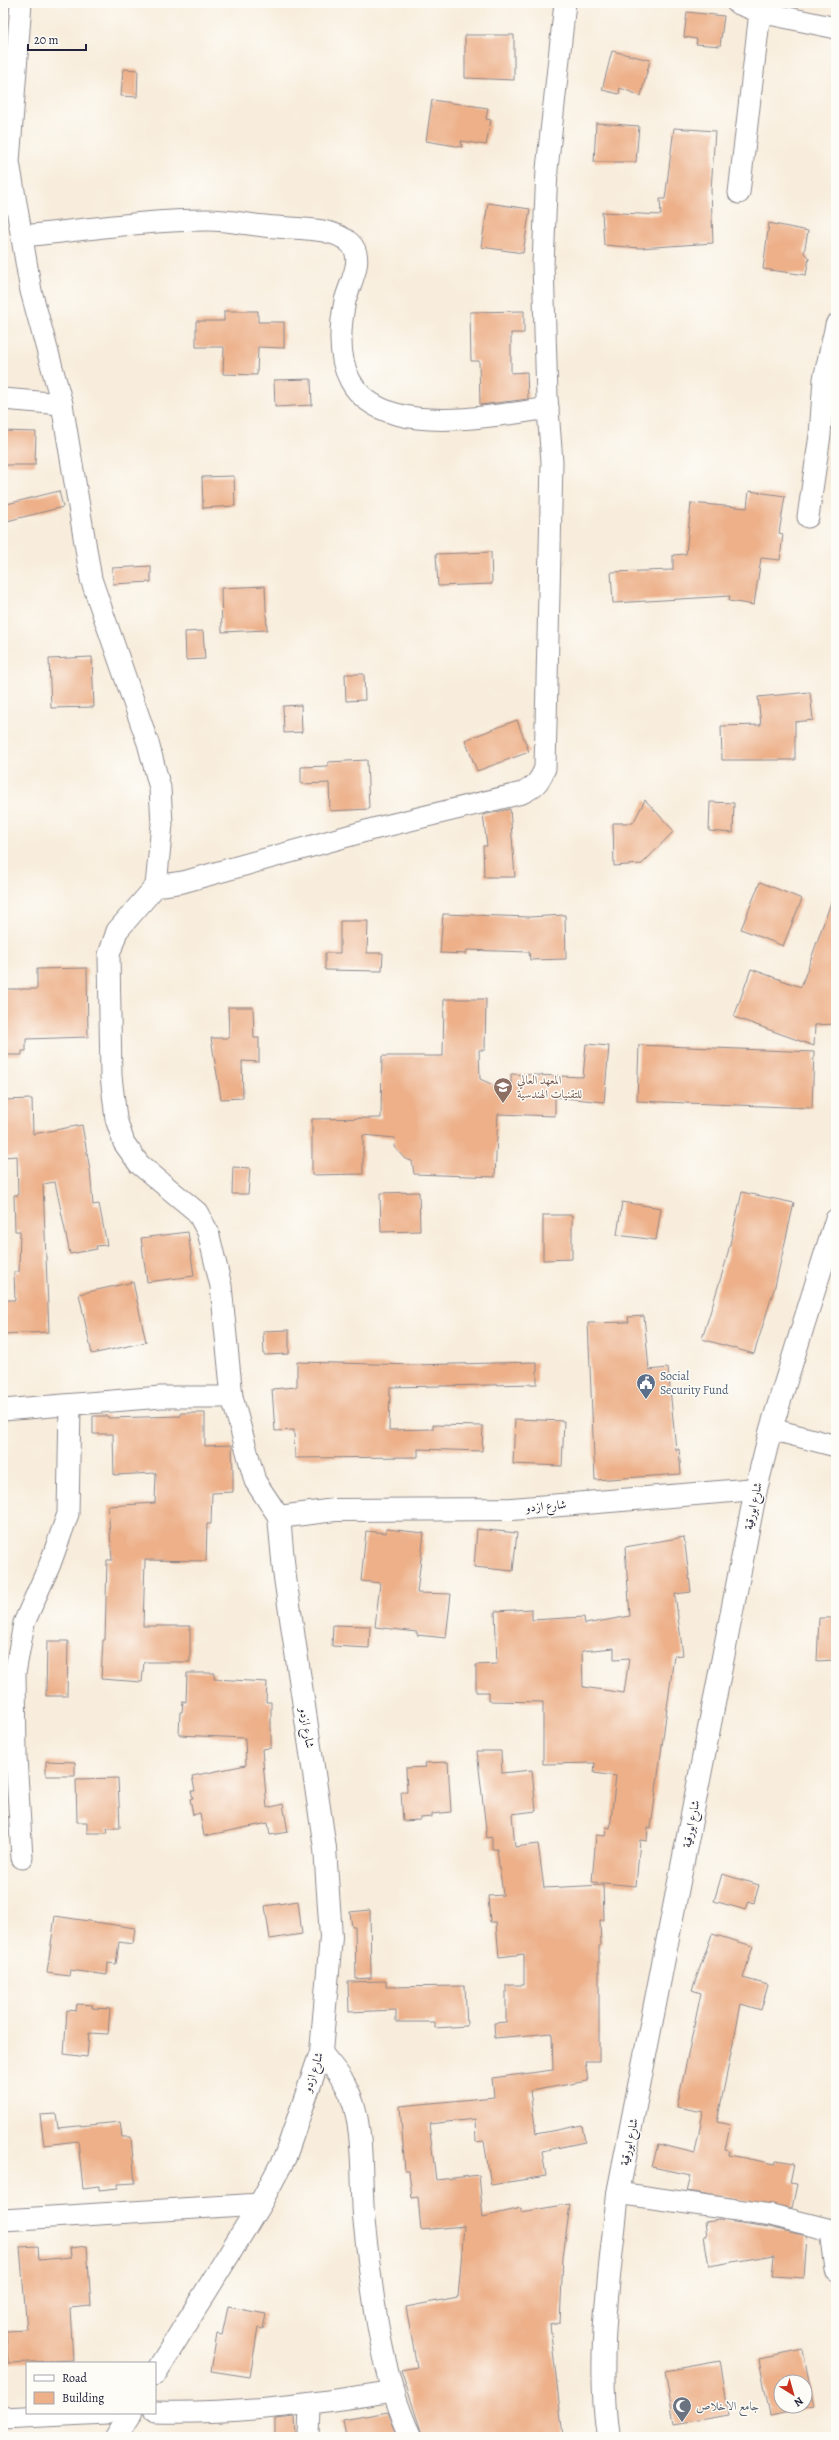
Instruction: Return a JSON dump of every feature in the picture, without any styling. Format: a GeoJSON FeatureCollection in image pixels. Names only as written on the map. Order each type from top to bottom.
{"type":"FeatureCollection","features":[{"type":"Feature","properties":{"kind":"main road","name":"شارع ابورقية"},"geometry":{"type":"LineString","coordinates":[[608,2437],[603,2408],[605,2310],[618,2193],[756,1489],[771,1429],[836,1220]]}},
{"type":"Feature","properties":{"kind":"main road","name":"شارع ازدو"},"geometry":{"type":"LineString","coordinates":[[156,2372],[260,2204],[285,2157],[321,2052],[331,1937],[325,1848],[284,1571],[279,1517],[335,1510],[512,1509],[756,1489]]}},
{"type":"Feature","properties":{"kind":"main road"},"geometry":{"type":"LineString","coordinates":[[116,2437],[130,2414]]}},
{"type":"Feature","properties":{"kind":"street"},"geometry":{"type":"LineString","coordinates":[[21,3],[9,162],[15,235],[62,404],[91,579],[148,742],[160,788],[162,824],[156,886],[117,931],[109,955],[112,1076],[116,1119],[124,1143],[139,1164],[197,1212],[208,1232],[221,1286],[232,1397],[255,1481],[279,1517]]}},
{"type":"Feature","properties":{"kind":"street"},"geometry":{"type":"LineString","coordinates":[[156,886],[183,882],[373,829],[522,793],[534,788],[540,780],[545,768],[552,462],[548,408],[543,264],[547,169],[565,3]]}},
{"type":"Feature","properties":{"kind":"street"},"geometry":{"type":"LineString","coordinates":[[737,3],[760,12],[836,28]]}},
{"type":"Feature","properties":{"kind":"street"},"geometry":{"type":"LineString","coordinates":[[740,193],[760,12]]}},
{"type":"Feature","properties":{"kind":"street"},"geometry":{"type":"LineString","coordinates":[[15,235],[162,221],[210,220],[313,230],[336,235],[350,243],[356,254],[355,272],[346,300],[342,327],[344,365],[354,388],[365,400],[385,412],[446,420],[499,416],[548,408]]}},
{"type":"Feature","properties":{"kind":"street"},"geometry":{"type":"LineString","coordinates":[[808,517],[820,435],[824,379],[836,325]]}},
{"type":"Feature","properties":{"kind":"street"},"geometry":{"type":"LineString","coordinates":[[3,399],[62,404]]}},
{"type":"Feature","properties":{"kind":"street"},"geometry":{"type":"LineString","coordinates":[[3,1410],[161,1397],[232,1397]]}},
{"type":"Feature","properties":{"kind":"street"},"geometry":{"type":"LineString","coordinates":[[22,1858],[16,1757],[15,1673],[24,1623],[50,1564],[68,1514],[70,1405]]}},
{"type":"Feature","properties":{"kind":"street"},"geometry":{"type":"LineString","coordinates":[[771,1429],[836,1446]]}},
{"type":"Feature","properties":{"kind":"street"},"geometry":{"type":"LineString","coordinates":[[321,2052],[347,2086],[354,2108],[361,2146],[364,2219],[377,2321],[394,2391],[411,2437]]}},
{"type":"Feature","properties":{"kind":"street"},"geometry":{"type":"LineString","coordinates":[[618,2193],[771,2215],[833,2221],[836,2270]]}},
{"type":"Feature","properties":{"kind":"street"},"geometry":{"type":"LineString","coordinates":[[3,2220],[260,2204]]}},
{"type":"Feature","properties":{"kind":"street"},"geometry":{"type":"LineString","coordinates":[[156,2412],[205,2414],[310,2405],[394,2391]]}},
{"type":"Feature","properties":{"kind":"street"},"geometry":{"type":"LineString","coordinates":[[309,2437],[310,2405]]}},
{"type":"Feature","properties":{"kind":"street"},"geometry":{"type":"LineString","coordinates":[[3,2418],[86,2414]]}},
{"type":"Feature","properties":{"kind":"building"},"geometry":{"type":"Polygon","coordinates":[[[687,12],[724,16],[720,46],[696,44],[697,39],[684,37],[687,12]]]}},
{"type":"Feature","properties":{"kind":"building"},"geometry":{"type":"Polygon","coordinates":[[[465,35],[514,35],[514,80],[465,78],[465,35]]]}},
{"type":"Feature","properties":{"kind":"building"},"geometry":{"type":"Polygon","coordinates":[[[612,51],[650,60],[641,96],[620,88],[619,94],[602,90],[612,51]]]}},
{"type":"Feature","properties":{"kind":"building"},"geometry":{"type":"Polygon","coordinates":[[[123,69],[138,70],[137,97],[121,96],[123,69]]]}},
{"type":"Feature","properties":{"kind":"building"},"geometry":{"type":"Polygon","coordinates":[[[432,100],[488,108],[486,119],[491,120],[486,145],[461,141],[462,147],[426,141],[432,100]]]}},
{"type":"Feature","properties":{"kind":"building"},"geometry":{"type":"Polygon","coordinates":[[[596,123],[639,126],[636,162],[594,162],[596,123]]]}},
{"type":"Feature","properties":{"kind":"building"},"geometry":{"type":"Polygon","coordinates":[[[674,128],[715,131],[711,190],[713,243],[640,248],[604,245],[602,212],[661,215],[660,199],[665,199],[674,128]]]}},
{"type":"Feature","properties":{"kind":"building"},"geometry":{"type":"Polygon","coordinates":[[[488,203],[530,209],[523,253],[481,247],[488,203]]]}},
{"type":"Feature","properties":{"kind":"building"},"geometry":{"type":"Polygon","coordinates":[[[769,223],[808,231],[804,253],[809,258],[806,275],[763,269],[769,223]]]}},
{"type":"Feature","properties":{"kind":"building"},"geometry":{"type":"Polygon","coordinates":[[[224,311],[258,311],[258,322],[284,322],[284,348],[258,347],[257,375],[223,374],[224,347],[196,347],[196,321],[224,321],[224,311]]]}},
{"type":"Feature","properties":{"kind":"building"},"geometry":{"type":"Polygon","coordinates":[[[524,311],[524,333],[511,333],[511,373],[527,372],[528,399],[480,405],[479,361],[471,361],[470,312],[524,311]]]}},
{"type":"Feature","properties":{"kind":"building"},"geometry":{"type":"Polygon","coordinates":[[[311,379],[312,405],[275,407],[274,380],[311,379]]]}},
{"type":"Feature","properties":{"kind":"building"},"geometry":{"type":"Polygon","coordinates":[[[3,431],[36,432],[35,465],[3,465],[3,431]]]}},
{"type":"Feature","properties":{"kind":"building"},"geometry":{"type":"Polygon","coordinates":[[[234,476],[235,506],[203,508],[202,477],[234,476]]]}},
{"type":"Feature","properties":{"kind":"building"},"geometry":{"type":"Polygon","coordinates":[[[59,491],[63,507],[3,522],[3,505],[59,491]]]}},
{"type":"Feature","properties":{"kind":"building"},"geometry":{"type":"Polygon","coordinates":[[[749,491],[785,496],[779,533],[783,534],[780,560],[761,558],[754,605],[729,601],[730,596],[613,603],[611,572],[673,570],[673,555],[686,554],[691,503],[747,508],[749,491]]]}},
{"type":"Feature","properties":{"kind":"building"},"geometry":{"type":"Polygon","coordinates":[[[491,552],[492,584],[438,586],[436,554],[491,552]]]}},
{"type":"Feature","properties":{"kind":"building"},"geometry":{"type":"Polygon","coordinates":[[[151,566],[151,582],[113,584],[112,568],[151,566]]]}},
{"type":"Feature","properties":{"kind":"building"},"geometry":{"type":"Polygon","coordinates":[[[265,586],[267,630],[222,632],[221,588],[265,586]]]}},
{"type":"Feature","properties":{"kind":"building"},"geometry":{"type":"Polygon","coordinates":[[[203,631],[205,659],[186,660],[185,632],[203,631]]]}},
{"type":"Feature","properties":{"kind":"building"},"geometry":{"type":"Polygon","coordinates":[[[92,657],[94,707],[51,708],[49,659],[92,657]]]}},
{"type":"Feature","properties":{"kind":"building"},"geometry":{"type":"Polygon","coordinates":[[[345,674],[364,674],[365,700],[346,701],[345,674]]]}},
{"type":"Feature","properties":{"kind":"building"},"geometry":{"type":"Polygon","coordinates":[[[810,692],[813,720],[795,722],[795,760],[722,760],[721,726],[761,725],[758,697],[810,692]]]}},
{"type":"Feature","properties":{"kind":"building"},"geometry":{"type":"Polygon","coordinates":[[[301,705],[302,732],[284,733],[283,706],[301,705]]]}},
{"type":"Feature","properties":{"kind":"building"},"geometry":{"type":"Polygon","coordinates":[[[517,720],[529,752],[477,771],[465,740],[517,720]]]}},
{"type":"Feature","properties":{"kind":"building"},"geometry":{"type":"Polygon","coordinates":[[[367,760],[369,809],[330,811],[329,783],[301,784],[301,767],[328,766],[328,762],[367,760]]]}},
{"type":"Feature","properties":{"kind":"building"},"geometry":{"type":"Polygon","coordinates":[[[645,800],[674,831],[642,864],[614,866],[613,823],[633,823],[645,800]]]}},
{"type":"Feature","properties":{"kind":"building"},"geometry":{"type":"Polygon","coordinates":[[[710,802],[734,803],[733,833],[709,831],[710,802]]]}},
{"type":"Feature","properties":{"kind":"building"},"geometry":{"type":"Polygon","coordinates":[[[510,809],[515,877],[484,877],[483,846],[487,846],[483,815],[510,809]]]}},
{"type":"Feature","properties":{"kind":"building"},"geometry":{"type":"Polygon","coordinates":[[[760,882],[802,899],[783,946],[741,929],[760,882]]]}},
{"type":"Feature","properties":{"kind":"building"},"geometry":{"type":"Polygon","coordinates":[[[834,894],[836,895],[836,1024],[815,1025],[814,1046],[734,1017],[751,969],[801,987],[834,894]]]}},
{"type":"Feature","properties":{"kind":"building"},"geometry":{"type":"Polygon","coordinates":[[[443,914],[529,917],[565,915],[566,959],[530,960],[529,952],[467,950],[466,954],[440,953],[443,914]]]}},
{"type":"Feature","properties":{"kind":"building"},"geometry":{"type":"Polygon","coordinates":[[[340,921],[368,921],[367,953],[383,953],[382,971],[325,970],[325,953],[340,953],[340,921]]]}},
{"type":"Feature","properties":{"kind":"building"},"geometry":{"type":"Polygon","coordinates":[[[87,968],[88,1037],[26,1039],[26,1051],[22,1051],[22,1055],[4,1055],[4,989],[37,989],[37,969],[87,968]]]}},
{"type":"Feature","properties":{"kind":"building"},"geometry":{"type":"Polygon","coordinates":[[[444,999],[486,999],[485,1050],[479,1050],[480,1079],[511,1093],[511,1074],[583,1077],[586,1044],[609,1046],[604,1102],[555,1097],[555,1116],[498,1114],[495,1177],[414,1174],[412,1161],[405,1159],[394,1147],[395,1138],[363,1135],[363,1174],[312,1175],[312,1119],[381,1118],[382,1056],[443,1056],[444,999]]]}},
{"type":"Feature","properties":{"kind":"building"},"geometry":{"type":"Polygon","coordinates":[[[228,1007],[253,1007],[254,1038],[259,1038],[259,1062],[242,1061],[243,1098],[221,1099],[211,1038],[229,1038],[228,1007]]]}},
{"type":"Feature","properties":{"kind":"building"},"geometry":{"type":"Polygon","coordinates":[[[639,1045],[814,1052],[812,1108],[637,1101],[639,1045]]]}},
{"type":"Feature","properties":{"kind":"building"},"geometry":{"type":"Polygon","coordinates":[[[32,1099],[33,1134],[82,1125],[90,1170],[93,1205],[99,1204],[107,1245],[96,1246],[97,1249],[70,1254],[55,1182],[43,1184],[49,1332],[3,1334],[3,1300],[15,1300],[14,1272],[19,1272],[20,1231],[15,1231],[14,1195],[18,1195],[17,1156],[3,1157],[3,1100],[32,1099]]]}},
{"type":"Feature","properties":{"kind":"building"},"geometry":{"type":"Polygon","coordinates":[[[233,1167],[250,1168],[248,1194],[232,1194],[233,1167]]]}},
{"type":"Feature","properties":{"kind":"building"},"geometry":{"type":"Polygon","coordinates":[[[419,1192],[420,1231],[381,1232],[380,1193],[419,1192]]]}},
{"type":"Feature","properties":{"kind":"building"},"geometry":{"type":"Polygon","coordinates":[[[742,1192],[794,1203],[775,1286],[754,1354],[702,1339],[726,1261],[742,1192]]]}},
{"type":"Feature","properties":{"kind":"building"},"geometry":{"type":"Polygon","coordinates":[[[622,1202],[661,1208],[656,1240],[617,1235],[622,1202]]]}},
{"type":"Feature","properties":{"kind":"building"},"geometry":{"type":"Polygon","coordinates":[[[543,1215],[572,1215],[572,1259],[543,1260],[543,1215]]]}},
{"type":"Feature","properties":{"kind":"building"},"geometry":{"type":"Polygon","coordinates":[[[188,1232],[194,1276],[147,1282],[141,1238],[188,1232]]]}},
{"type":"Feature","properties":{"kind":"building"},"geometry":{"type":"Polygon","coordinates":[[[133,1282],[146,1342],[92,1354],[79,1294],[133,1282]]]}},
{"type":"Feature","properties":{"kind":"building"},"geometry":{"type":"Polygon","coordinates":[[[644,1316],[649,1370],[668,1368],[676,1450],[679,1449],[681,1474],[595,1480],[588,1323],[629,1322],[628,1317],[644,1316]]]}},
{"type":"Feature","properties":{"kind":"building"},"geometry":{"type":"Polygon","coordinates":[[[289,1330],[289,1354],[264,1355],[263,1331],[289,1330]]]}},
{"type":"Feature","properties":{"kind":"building"},"geometry":{"type":"Polygon","coordinates":[[[297,1362],[413,1365],[537,1362],[537,1384],[390,1387],[389,1430],[433,1429],[433,1425],[483,1426],[482,1451],[418,1449],[418,1457],[295,1458],[294,1430],[275,1431],[272,1389],[297,1387],[297,1362]]]}},
{"type":"Feature","properties":{"kind":"building"},"geometry":{"type":"Polygon","coordinates":[[[181,1413],[205,1413],[205,1446],[232,1445],[233,1472],[233,1492],[212,1493],[211,1524],[207,1524],[206,1561],[145,1560],[143,1626],[190,1626],[190,1662],[144,1662],[142,1682],[101,1679],[103,1640],[105,1640],[107,1560],[112,1560],[108,1506],[155,1503],[156,1473],[114,1475],[113,1434],[93,1434],[93,1416],[108,1416],[108,1418],[181,1416],[181,1413]]]}},
{"type":"Feature","properties":{"kind":"building"},"geometry":{"type":"Polygon","coordinates":[[[515,1419],[564,1421],[562,1466],[513,1464],[515,1419]]]}},
{"type":"Feature","properties":{"kind":"building"},"geometry":{"type":"Polygon","coordinates":[[[386,1529],[424,1533],[417,1593],[451,1594],[446,1638],[417,1635],[417,1632],[375,1627],[380,1583],[361,1581],[366,1531],[386,1533],[386,1529]]]}},
{"type":"Feature","properties":{"kind":"building"},"geometry":{"type":"Polygon","coordinates":[[[477,1529],[517,1533],[513,1571],[474,1567],[477,1529]]]}},
{"type":"Feature","properties":{"kind":"building"},"geometry":{"type":"Polygon","coordinates":[[[684,1537],[691,1592],[675,1594],[683,1655],[674,1656],[651,1828],[648,1827],[647,1841],[640,1840],[636,1886],[592,1882],[596,1835],[605,1836],[606,1827],[610,1828],[616,1776],[594,1773],[595,1763],[543,1764],[543,1702],[489,1701],[489,1692],[476,1692],[476,1665],[497,1664],[495,1611],[532,1609],[532,1620],[584,1617],[585,1624],[630,1616],[625,1547],[684,1537]],[[614,1648],[582,1651],[583,1687],[624,1693],[629,1658],[614,1659],[614,1648]]]}},
{"type":"Feature","properties":{"kind":"building"},"geometry":{"type":"Polygon","coordinates":[[[819,1618],[836,1618],[836,1660],[817,1661],[819,1618]]]}},
{"type":"Feature","properties":{"kind":"building"},"geometry":{"type":"Polygon","coordinates":[[[333,1625],[370,1626],[369,1648],[332,1646],[333,1625]]]}},
{"type":"Feature","properties":{"kind":"building"},"geometry":{"type":"Polygon","coordinates":[[[47,1641],[68,1641],[67,1696],[46,1696],[47,1641]]]}},
{"type":"Feature","properties":{"kind":"building"},"geometry":{"type":"Polygon","coordinates":[[[187,1673],[215,1673],[214,1679],[267,1682],[266,1702],[271,1702],[271,1748],[262,1749],[267,1808],[283,1804],[288,1832],[270,1835],[268,1823],[204,1836],[200,1813],[193,1815],[190,1799],[193,1798],[191,1791],[195,1791],[192,1776],[246,1765],[245,1738],[179,1735],[180,1712],[182,1712],[183,1701],[186,1702],[187,1673]]]}},
{"type":"Feature","properties":{"kind":"building"},"geometry":{"type":"Polygon","coordinates":[[[477,1751],[501,1751],[502,1773],[532,1770],[536,1811],[512,1814],[515,1847],[538,1844],[544,1888],[603,1885],[604,1920],[600,1920],[601,1945],[599,1946],[599,2061],[585,2061],[588,2081],[530,2091],[536,2134],[582,2125],[585,2142],[542,2151],[546,2176],[491,2185],[484,2141],[476,2142],[475,2119],[429,2124],[436,2180],[479,2175],[483,2217],[521,2208],[521,2212],[570,2204],[563,2257],[560,2323],[550,2325],[563,2436],[423,2437],[401,2370],[417,2367],[406,2307],[458,2297],[464,2226],[421,2230],[418,2197],[412,2198],[409,2171],[405,2171],[400,2106],[494,2097],[492,2078],[553,2070],[552,2033],[495,2038],[494,2023],[506,2022],[506,1985],[524,1985],[524,1954],[499,1957],[496,1922],[490,1922],[488,1896],[503,1895],[497,1849],[492,1849],[492,1837],[487,1838],[477,1751]]]}},
{"type":"Feature","properties":{"kind":"building"},"geometry":{"type":"Polygon","coordinates":[[[46,1761],[75,1762],[75,1776],[46,1776],[46,1761]]]}},
{"type":"Feature","properties":{"kind":"building"},"geometry":{"type":"Polygon","coordinates":[[[448,1762],[451,1812],[432,1814],[432,1817],[420,1818],[420,1820],[403,1821],[401,1792],[407,1792],[406,1768],[426,1767],[425,1763],[448,1762]]]}},
{"type":"Feature","properties":{"kind":"building"},"geometry":{"type":"Polygon","coordinates":[[[118,1778],[120,1828],[107,1828],[108,1833],[87,1833],[87,1822],[77,1822],[76,1779],[118,1778]]]}},
{"type":"Feature","properties":{"kind":"building"},"geometry":{"type":"Polygon","coordinates":[[[722,1874],[759,1885],[754,1903],[749,1901],[746,1910],[714,1901],[722,1874]]]}},
{"type":"Feature","properties":{"kind":"building"},"geometry":{"type":"Polygon","coordinates":[[[298,1901],[302,1934],[270,1939],[265,1906],[298,1901]]]}},
{"type":"Feature","properties":{"kind":"building"},"geometry":{"type":"Polygon","coordinates":[[[370,1910],[371,1978],[356,1979],[355,1927],[352,1927],[350,1912],[370,1910]]]}},
{"type":"Feature","properties":{"kind":"building"},"geometry":{"type":"Polygon","coordinates":[[[55,1916],[135,1928],[133,1944],[119,1942],[116,1964],[108,1963],[107,1975],[70,1970],[69,1976],[47,1973],[55,1916]]]}},
{"type":"Feature","properties":{"kind":"building"},"geometry":{"type":"Polygon","coordinates":[[[712,1934],[753,1946],[743,1978],[768,1985],[761,2010],[741,2004],[717,2122],[730,2125],[725,2150],[730,2151],[729,2155],[775,2164],[776,2160],[794,2163],[790,2183],[797,2184],[792,2208],[687,2191],[691,2175],[652,2167],[658,2144],[695,2153],[703,2112],[677,2107],[701,1993],[692,1990],[712,1934]]]}},
{"type":"Feature","properties":{"kind":"building"},"geometry":{"type":"Polygon","coordinates":[[[386,1981],[386,1987],[465,1986],[467,2026],[435,2028],[435,2022],[396,2022],[396,2010],[349,2012],[348,1982],[386,1981]]]}},
{"type":"Feature","properties":{"kind":"building"},"geometry":{"type":"Polygon","coordinates":[[[77,2004],[93,2005],[92,2008],[110,2009],[108,2034],[89,2033],[87,2057],[64,2054],[67,2010],[76,2011],[77,2004]]]}},
{"type":"Feature","properties":{"kind":"building"},"geometry":{"type":"Polygon","coordinates":[[[56,2114],[58,2128],[120,2122],[122,2137],[131,2137],[135,2183],[118,2184],[118,2188],[99,2190],[99,2186],[83,2188],[78,2141],[44,2145],[40,2115],[56,2114]]]}},
{"type":"Feature","properties":{"kind":"building"},"geometry":{"type":"Polygon","coordinates":[[[720,2220],[769,2227],[807,2236],[804,2278],[772,2276],[774,2255],[709,2266],[704,2236],[707,2236],[705,2222],[720,2220]]]}},
{"type":"Feature","properties":{"kind":"building"},"geometry":{"type":"Polygon","coordinates":[[[38,2246],[39,2260],[71,2257],[70,2248],[87,2246],[91,2306],[70,2308],[73,2360],[8,2363],[6,2331],[27,2330],[20,2247],[38,2246]]]}},
{"type":"Feature","properties":{"kind":"building"},"geometry":{"type":"Polygon","coordinates":[[[228,2307],[266,2314],[263,2329],[258,2328],[250,2377],[211,2371],[217,2334],[222,2335],[228,2307]]]}},
{"type":"Feature","properties":{"kind":"building"},"geometry":{"type":"Polygon","coordinates":[[[803,2350],[808,2374],[773,2374],[773,2414],[780,2414],[770,2416],[759,2359],[803,2350]]]}},
{"type":"Feature","properties":{"kind":"building"},"geometry":{"type":"Polygon","coordinates":[[[720,2361],[729,2415],[674,2424],[665,2371],[720,2361]]]}},
{"type":"Feature","properties":{"kind":"building"},"geometry":{"type":"Polygon","coordinates":[[[388,2412],[398,2437],[346,2437],[343,2420],[388,2412]]]}},
{"type":"Feature","properties":{"kind":"building"},"geometry":{"type":"Polygon","coordinates":[[[295,2417],[296,2437],[275,2437],[275,2419],[295,2417]]]}},
{"type":"Feature","properties":{"kind":"place","name":"المعهد العالي للتقنيات الهندسية"},"geometry":{"type":"Point","coordinates":[503,1104]}},
{"type":"Feature","properties":{"kind":"place","name":"Social Security Fund"},"geometry":{"type":"Point","coordinates":[646,1400]}},
{"type":"Feature","properties":{"kind":"place","name":"جامع الاخلاص"},"geometry":{"type":"Point","coordinates":[682,2423]}}]}
